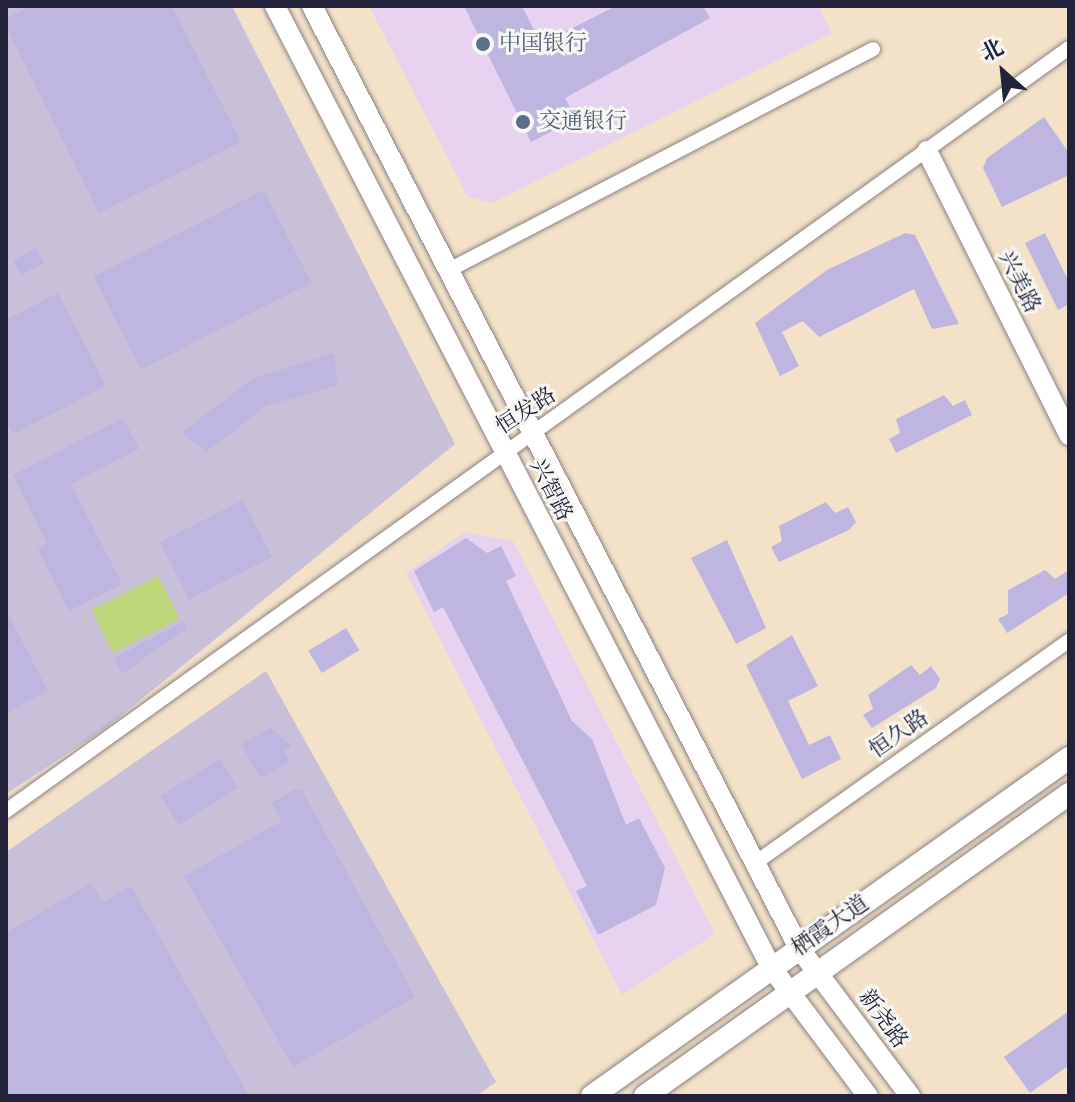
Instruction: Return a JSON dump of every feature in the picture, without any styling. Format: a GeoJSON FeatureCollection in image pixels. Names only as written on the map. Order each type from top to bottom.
{"type":"FeatureCollection","features":[{"type":"Feature","properties":{"kind":"main road","name":"兴智路"},"geometry":{"type":"LineString","coordinates":[[275,6],[771,967],[791,991]]}},
{"type":"Feature","properties":{"kind":"main road","name":"兴智路"},"geometry":{"type":"LineString","coordinates":[[312,6],[799,948],[818,971]]}},
{"type":"Feature","properties":{"kind":"main road","name":"兴美路"},"geometry":{"type":"LineString","coordinates":[[927,151],[1069,435]]}},
{"type":"Feature","properties":{"kind":"main road","name":"栖霞大道"},"geometry":{"type":"LineString","coordinates":[[592,1096],[1069,758]]}},
{"type":"Feature","properties":{"kind":"main road","name":"栖霞大道"},"geometry":{"type":"LineString","coordinates":[[645,1096],[1069,794]]}},
{"type":"Feature","properties":{"kind":"main road","name":"新尧路"},"geometry":{"type":"LineString","coordinates":[[818,971],[910,1096]]}},
{"type":"Feature","properties":{"kind":"main road"},"geometry":{"type":"LineString","coordinates":[[791,991],[868,1096]]}},
{"type":"Feature","properties":{"kind":"street","name":"恒发路"},"geometry":{"type":"LineString","coordinates":[[6,811],[504,451],[534,436],[1069,48]]}},
{"type":"Feature","properties":{"kind":"street"},"geometry":{"type":"LineString","coordinates":[[449,270],[873,49]]}},
{"type":"Feature","properties":{"kind":"street","name":"恒久路"},"geometry":{"type":"LineString","coordinates":[[755,863],[1069,641]]}},
{"type":"Feature","properties":{"kind":"shaded area"},"geometry":{"type":"Polygon","coordinates":[[[6,6],[232,6],[455,444],[106,728],[6,794],[6,6]]]}},
{"type":"Feature","properties":{"kind":"shaded area"},"geometry":{"type":"Polygon","coordinates":[[[369,6],[818,6],[832,33],[492,203],[468,197],[369,6]]]}},
{"type":"Feature","properties":{"kind":"shaded area"},"geometry":{"type":"Polygon","coordinates":[[[465,532],[513,541],[715,934],[622,995],[406,573],[465,532]]]}},
{"type":"Feature","properties":{"kind":"shaded area"},"geometry":{"type":"Polygon","coordinates":[[[266,671],[496,1082],[476,1096],[6,1096],[6,852],[266,671]]]}},
{"type":"Feature","properties":{"kind":"green space"},"geometry":{"type":"Polygon","coordinates":[[[158,576],[180,619],[113,653],[91,610],[158,576]]]}},
{"type":"Feature","properties":{"kind":"building"},"geometry":{"type":"Polygon","coordinates":[[[31,6],[172,6],[241,142],[99,213],[6,27],[6,18],[31,6]]]}},
{"type":"Feature","properties":{"kind":"building"},"geometry":{"type":"Polygon","coordinates":[[[464,6],[522,6],[541,44],[616,6],[703,6],[710,18],[565,98],[576,119],[531,142],[464,6]]]}},
{"type":"Feature","properties":{"kind":"building"},"geometry":{"type":"Polygon","coordinates":[[[1044,117],[1069,153],[1069,175],[1002,207],[983,168],[987,158],[1044,117]]]}},
{"type":"Feature","properties":{"kind":"building"},"geometry":{"type":"Polygon","coordinates":[[[264,190],[311,283],[141,369],[94,277],[264,190]]]}},
{"type":"Feature","properties":{"kind":"building"},"geometry":{"type":"Polygon","coordinates":[[[905,233],[915,235],[959,324],[932,329],[914,289],[819,337],[803,321],[782,332],[799,366],[780,376],[755,323],[827,270],[905,233]]]}},
{"type":"Feature","properties":{"kind":"building"},"geometry":{"type":"Polygon","coordinates":[[[1045,233],[1069,282],[1069,304],[1058,310],[1025,243],[1045,233]]]}},
{"type":"Feature","properties":{"kind":"building"},"geometry":{"type":"Polygon","coordinates":[[[36,248],[44,263],[21,275],[13,260],[36,248]]]}},
{"type":"Feature","properties":{"kind":"building"},"geometry":{"type":"Polygon","coordinates":[[[58,293],[106,386],[13,434],[6,420],[6,320],[58,293]]]}},
{"type":"Feature","properties":{"kind":"building"},"geometry":{"type":"Polygon","coordinates":[[[334,353],[338,385],[266,406],[206,452],[182,432],[254,378],[334,353]]]}},
{"type":"Feature","properties":{"kind":"building"},"geometry":{"type":"Polygon","coordinates":[[[944,395],[953,406],[965,400],[972,415],[896,453],[889,439],[900,433],[896,419],[944,395]]]}},
{"type":"Feature","properties":{"kind":"building"},"geometry":{"type":"Polygon","coordinates":[[[123,418],[139,449],[71,484],[122,584],[69,611],[38,549],[47,544],[13,475],[123,418]]]}},
{"type":"Feature","properties":{"kind":"building"},"geometry":{"type":"Polygon","coordinates":[[[243,500],[272,557],[189,599],[160,542],[243,500]]]}},
{"type":"Feature","properties":{"kind":"building"},"geometry":{"type":"Polygon","coordinates":[[[826,502],[835,513],[848,507],[856,522],[849,530],[779,562],[771,547],[782,541],[779,526],[826,502]]]}},
{"type":"Feature","properties":{"kind":"building"},"geometry":{"type":"Polygon","coordinates":[[[466,538],[487,553],[501,546],[516,576],[506,581],[572,721],[592,739],[626,825],[639,818],[665,868],[656,905],[598,935],[576,891],[587,886],[443,607],[434,612],[414,571],[466,538]]]}},
{"type":"Feature","properties":{"kind":"building"},"geometry":{"type":"Polygon","coordinates":[[[727,540],[766,628],[736,644],[691,558],[727,540]]]}},
{"type":"Feature","properties":{"kind":"building"},"geometry":{"type":"Polygon","coordinates":[[[1045,570],[1055,579],[1069,570],[1069,593],[1007,633],[998,619],[1008,614],[1008,590],[1045,570]]]}},
{"type":"Feature","properties":{"kind":"building"},"geometry":{"type":"Polygon","coordinates":[[[6,610],[48,691],[6,713],[6,610]]]}},
{"type":"Feature","properties":{"kind":"building"},"geometry":{"type":"Polygon","coordinates":[[[184,621],[187,628],[122,674],[114,658],[184,621]]]}},
{"type":"Feature","properties":{"kind":"building"},"geometry":{"type":"Polygon","coordinates":[[[346,628],[359,650],[322,673],[308,651],[346,628]]]}},
{"type":"Feature","properties":{"kind":"building"},"geometry":{"type":"Polygon","coordinates":[[[792,635],[818,686],[788,701],[809,745],[830,735],[841,759],[802,779],[746,665],[792,635]]]}},
{"type":"Feature","properties":{"kind":"building"},"geometry":{"type":"Polygon","coordinates":[[[911,665],[920,675],[931,666],[940,679],[936,688],[872,728],[863,715],[873,709],[868,695],[911,665]]]}},
{"type":"Feature","properties":{"kind":"building"},"geometry":{"type":"Polygon","coordinates":[[[271,728],[292,747],[284,751],[290,762],[260,778],[241,744],[271,728]]]}},
{"type":"Feature","properties":{"kind":"building"},"geometry":{"type":"Polygon","coordinates":[[[220,759],[238,788],[179,825],[161,796],[220,759]]]}},
{"type":"Feature","properties":{"kind":"building"},"geometry":{"type":"Polygon","coordinates":[[[293,790],[302,790],[415,997],[293,1067],[184,876],[282,821],[272,803],[293,790]]]}},
{"type":"Feature","properties":{"kind":"building"},"geometry":{"type":"Polygon","coordinates":[[[91,883],[103,902],[131,886],[249,1096],[6,1096],[6,933],[91,883]]]}},
{"type":"Feature","properties":{"kind":"building"},"geometry":{"type":"Polygon","coordinates":[[[1069,1011],[1069,1065],[1030,1093],[1004,1057],[1069,1011]]]}},
{"type":"Feature","properties":{"kind":"place","name":"中国银行"},"geometry":{"type":"Point","coordinates":[483,44]}},
{"type":"Feature","properties":{"kind":"place","name":"交通银行"},"geometry":{"type":"Point","coordinates":[523,122]}}]}
